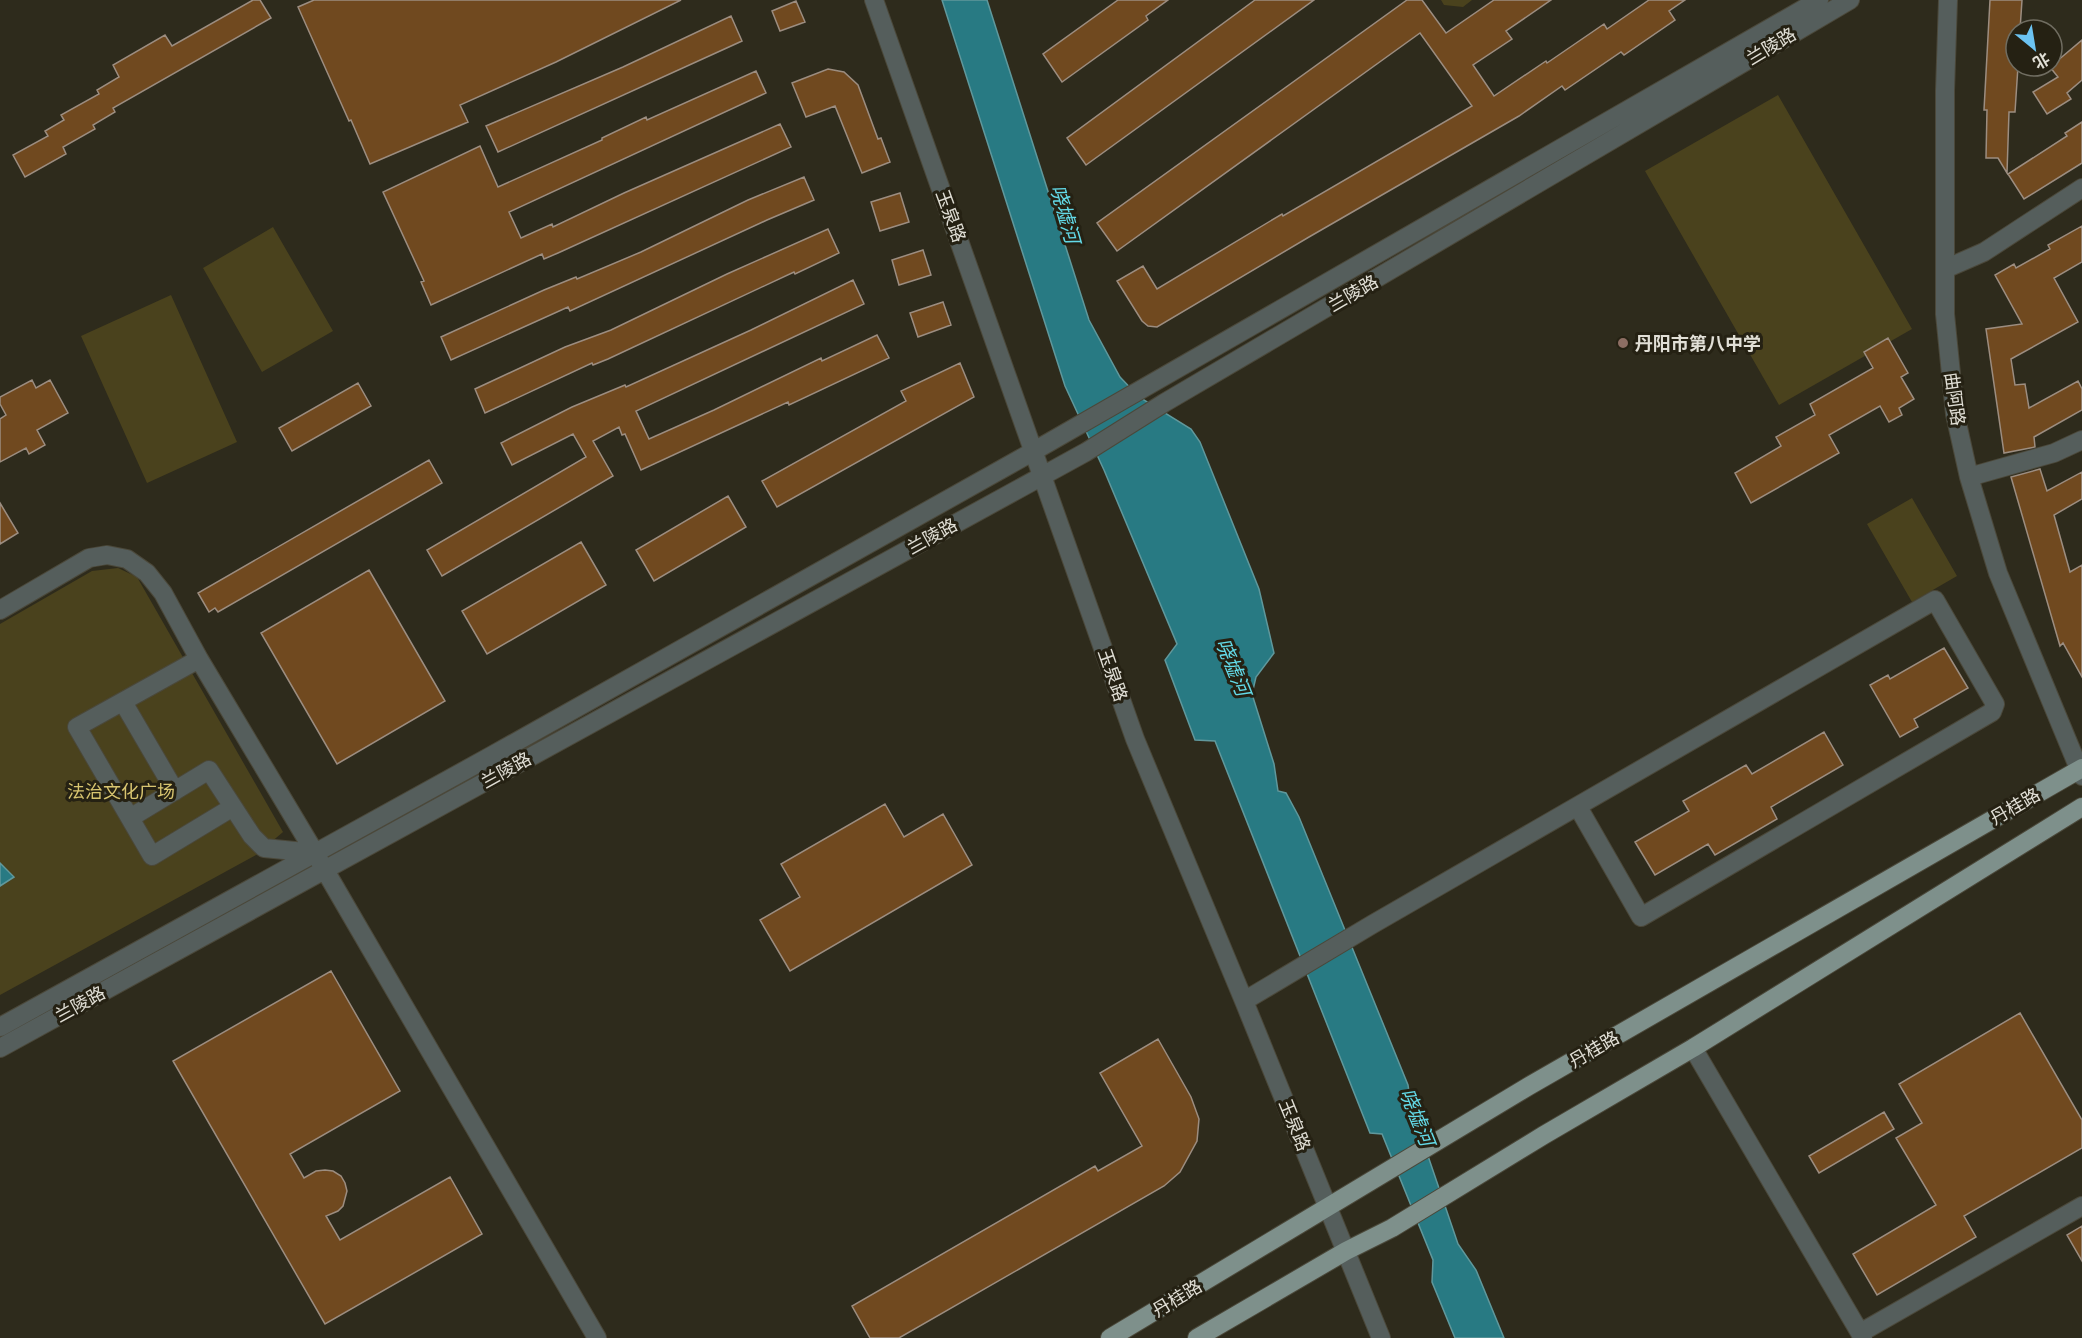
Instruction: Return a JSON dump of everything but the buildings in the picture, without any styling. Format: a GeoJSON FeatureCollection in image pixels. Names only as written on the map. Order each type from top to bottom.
{"type":"FeatureCollection","features":[{"type":"Feature","properties":{"kind":"main road","name":"丹桂路"},"geometry":{"type":"LineString","coordinates":[[1110,1338],[1529,1086],[2081,771]]}},
{"type":"Feature","properties":{"kind":"main road","name":"丹桂路"},"geometry":{"type":"LineString","coordinates":[[1197,1338],[1346,1251],[1392,1228],[1693,1048],[2082,807]]}},
{"type":"Feature","properties":{"kind":"street","name":"玉泉路"},"geometry":{"type":"LineString","coordinates":[[874,0],[1135,739],[1382,1338]]}},
{"type":"Feature","properties":{"kind":"street","name":"兰陵路"},"geometry":{"type":"LineString","coordinates":[[0,1027],[1146,388],[1819,0]]}},
{"type":"Feature","properties":{"kind":"street","name":"兰陵路"},"geometry":{"type":"LineString","coordinates":[[0,1048],[1086,452],[1164,403],[1850,0]]}},
{"type":"Feature","properties":{"kind":"street","name":"曲阿路"},"geometry":{"type":"LineString","coordinates":[[1948,0],[1945,91],[1945,314],[1955,414],[1969,477],[1998,573],[2081,771]]}},
{"type":"Feature","properties":{"kind":"street"},"geometry":{"type":"LineString","coordinates":[[1945,269],[1984,252],[2082,188]]}},
{"type":"Feature","properties":{"kind":"street"},"geometry":{"type":"LineString","coordinates":[[1969,477],[2054,453],[2082,440]]}},
{"type":"Feature","properties":{"kind":"street"},"geometry":{"type":"LineString","coordinates":[[0,610],[89,558],[107,555],[127,559],[147,573],[163,593],[199,659],[325,870],[597,1338]]}},
{"type":"Feature","properties":{"kind":"street"},"geometry":{"type":"LineString","coordinates":[[1244,1001],[1373,924],[1935,600],[1995,704],[1992,712],[1641,917],[1578,807]]}},
{"type":"Feature","properties":{"kind":"street"},"geometry":{"type":"LineString","coordinates":[[199,659],[77,728],[152,856],[233,807]]}},
{"type":"Feature","properties":{"kind":"street"},"geometry":{"type":"LineString","coordinates":[[123,702],[175,791]]}},
{"type":"Feature","properties":{"kind":"street"},"geometry":{"type":"LineString","coordinates":[[130,818],[209,770],[252,836],[264,848],[315,853]]}},
{"type":"Feature","properties":{"kind":"street"},"geometry":{"type":"LineString","coordinates":[[1693,1048],[1862,1336],[2082,1206]]}},
{"type":"Feature","properties":{"kind":"green space"},"geometry":{"type":"Polygon","coordinates":[[[1441,0],[1472,0],[1463,7],[1444,5],[1441,0]]]}},
{"type":"Feature","properties":{"kind":"green space"},"geometry":{"type":"Polygon","coordinates":[[[1778,95],[1912,329],[1779,405],[1645,171],[1778,95]]]}},
{"type":"Feature","properties":{"kind":"green space"},"geometry":{"type":"Polygon","coordinates":[[[273,227],[333,331],[262,372],[203,268],[273,227]]]}},
{"type":"Feature","properties":{"kind":"green space"},"geometry":{"type":"Polygon","coordinates":[[[171,295],[237,442],[147,483],[81,336],[171,295]]]}},
{"type":"Feature","properties":{"kind":"green space"},"geometry":{"type":"Polygon","coordinates":[[[1912,498],[1957,576],[1912,602],[1867,524],[1912,498]]]}},
{"type":"Feature","properties":{"kind":"green space","name":"法治文化广场"},"geometry":{"type":"Polygon","coordinates":[[[118,568],[137,577],[283,832],[256,855],[0,995],[0,624],[92,571],[118,568]]]}},
{"type":"Feature","properties":{"kind":"water","name":"哓墟河"},"geometry":{"type":"Polygon","coordinates":[[[942,0],[987,0],[1089,320],[1120,377],[1139,397],[1191,429],[1200,442],[1259,589],[1274,653],[1256,677],[1252,694],[1274,764],[1278,791],[1286,793],[1299,817],[1408,1085],[1411,1106],[1458,1244],[1476,1270],[1504,1338],[1455,1338],[1432,1282],[1433,1260],[1382,1134],[1370,1133],[1215,741],[1195,740],[1165,660],[1177,644],[1104,470],[1065,386],[942,0]]]}},
{"type":"Feature","properties":{"kind":"water"},"geometry":{"type":"Polygon","coordinates":[[[0,863],[14,877],[0,886],[0,863]]]}},
{"type":"Feature","properties":{"kind":"place","name":"丹阳市第八中学"},"geometry":{"type":"Point","coordinates":[1623,343]}}]}
